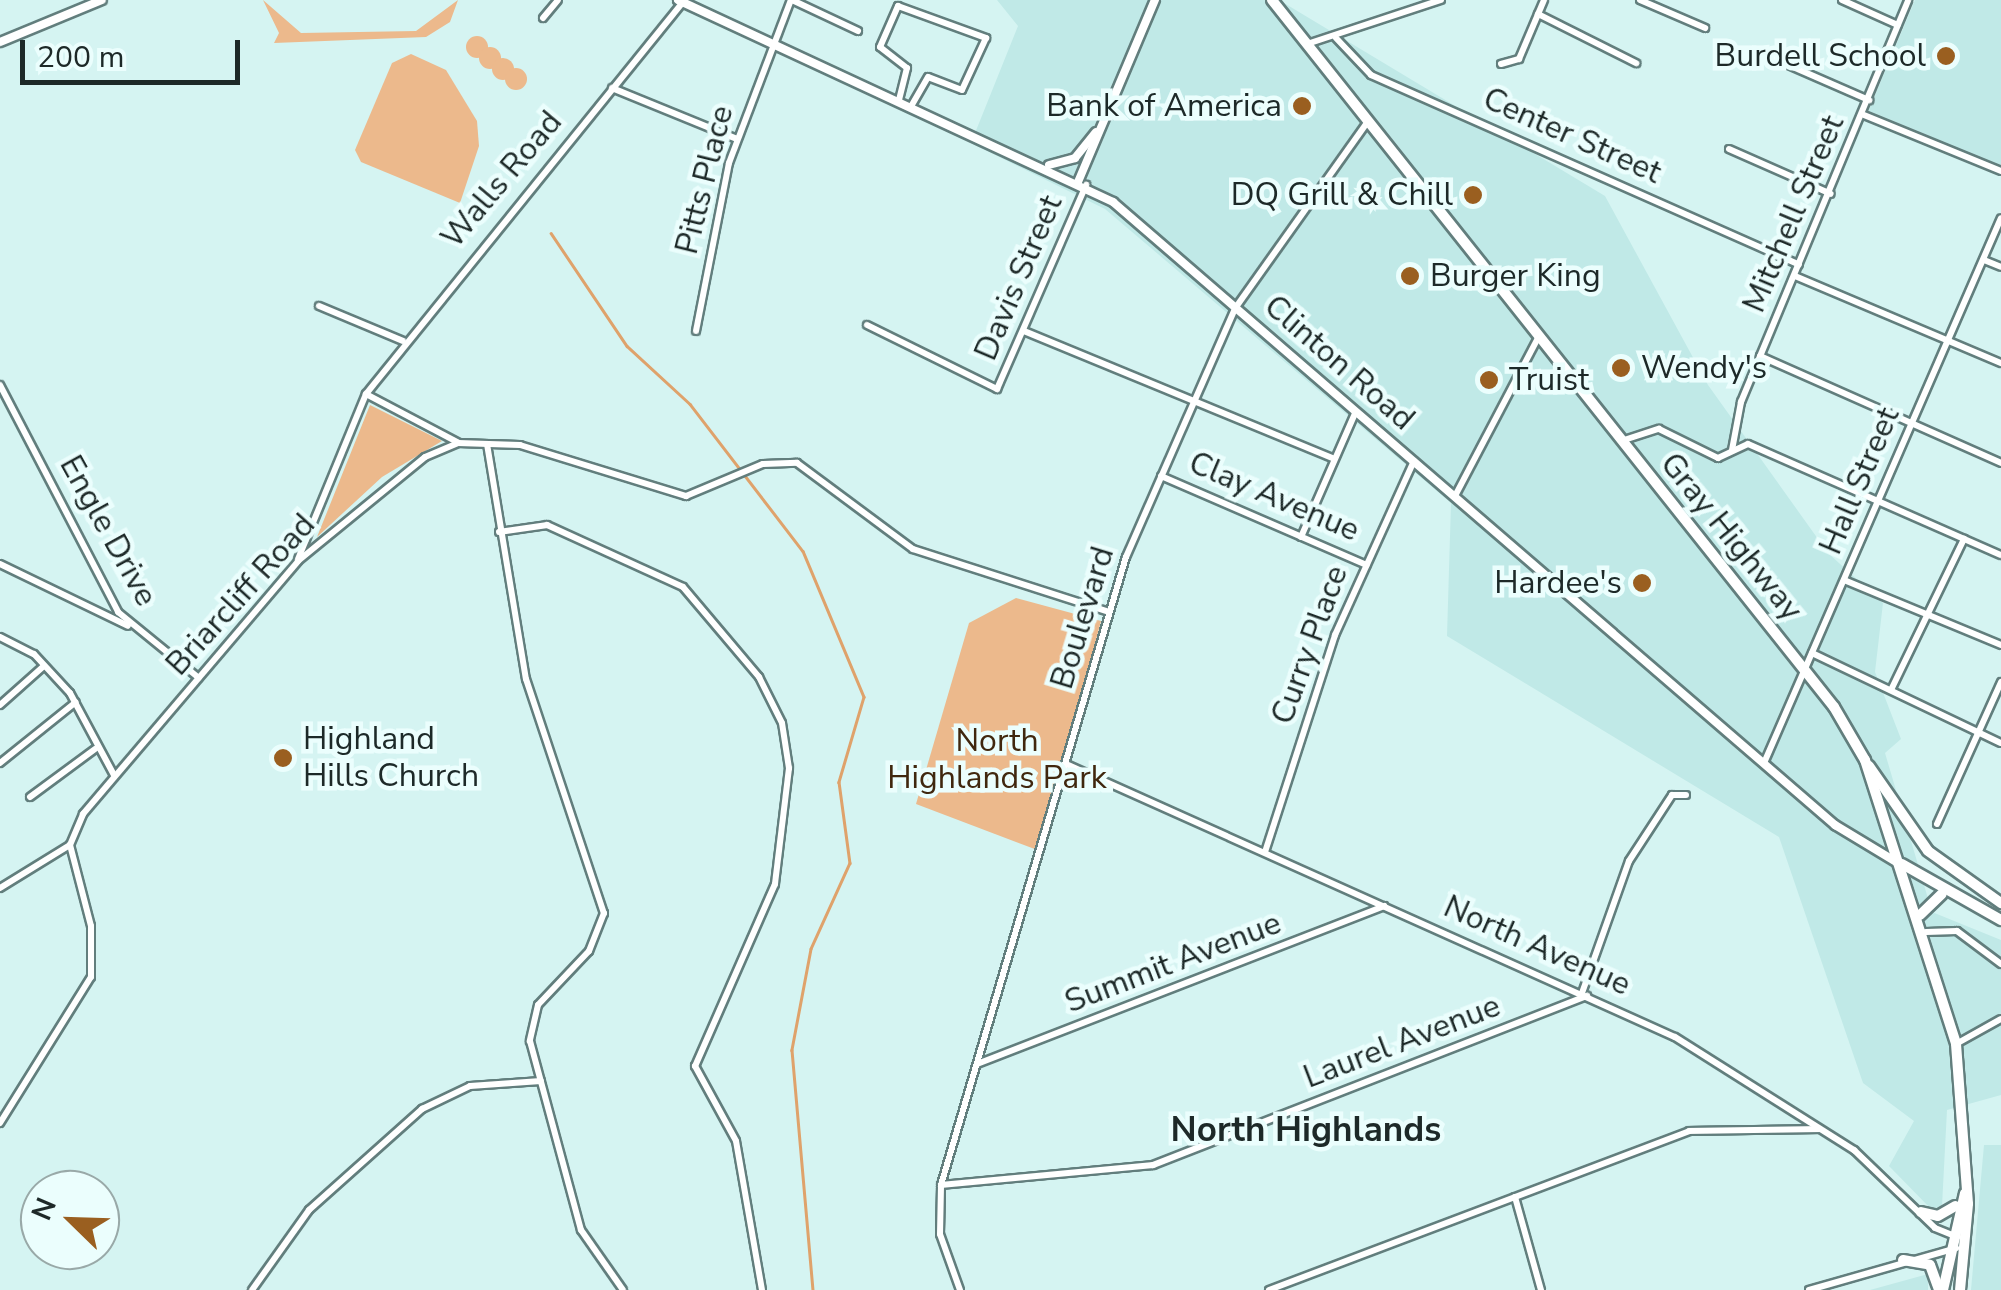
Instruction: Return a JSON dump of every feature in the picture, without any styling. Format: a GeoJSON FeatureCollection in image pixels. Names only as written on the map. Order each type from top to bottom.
{"type":"FeatureCollection","features":[{"type":"Feature","properties":{"kind":"main road","name":"Gray Highway"},"geometry":{"type":"LineString","coordinates":[[1275,1],[1804,670],[1865,760],[1926,932],[1956,1044],[1965,1193]]}},
{"type":"Feature","properties":{"kind":"main road"},"geometry":{"type":"LineString","coordinates":[[1865,760],[1928,850],[2001,904]]}},
{"type":"Feature","properties":{"kind":"main road"},"geometry":{"type":"LineString","coordinates":[[1902,864],[1943,894],[2001,920]]}},
{"type":"Feature","properties":{"kind":"main road"},"geometry":{"type":"LineString","coordinates":[[1920,915],[1943,894]]}},
{"type":"Feature","properties":{"kind":"main road"},"geometry":{"type":"LineString","coordinates":[[1941,1290],[1956,1206],[1965,1193]]}},
{"type":"Feature","properties":{"kind":"main road"},"geometry":{"type":"LineString","coordinates":[[1960,1290],[1965,1193]]}},
{"type":"Feature","properties":{"kind":"main road"},"geometry":{"type":"LineString","coordinates":[[1922,1212],[1938,1216],[1956,1206]]}},
{"type":"Feature","properties":{"kind":"main road"},"geometry":{"type":"LineString","coordinates":[[1903,1260],[1930,1265],[1941,1290]]}},
{"type":"Feature","properties":{"kind":"street"},"geometry":{"type":"LineString","coordinates":[[0,42],[102,0]]}},
{"type":"Feature","properties":{"kind":"street"},"geometry":{"type":"LineString","coordinates":[[543,18],[558,0]]}},
{"type":"Feature","properties":{"kind":"street"},"geometry":{"type":"LineString","coordinates":[[792,0],[858,32]]}},
{"type":"Feature","properties":{"kind":"street","name":"Pitts Place"},"geometry":{"type":"LineString","coordinates":[[696,331],[738,138],[792,0]]}},
{"type":"Feature","properties":{"kind":"street"},"geometry":{"type":"LineString","coordinates":[[1082,183],[1155,0]]}},
{"type":"Feature","properties":{"kind":"street"},"geometry":{"type":"LineString","coordinates":[[1410,12],[1415,0]]}},
{"type":"Feature","properties":{"kind":"street"},"geometry":{"type":"LineString","coordinates":[[1306,44],[1336,38],[1441,0]]}},
{"type":"Feature","properties":{"kind":"street"},"geometry":{"type":"LineString","coordinates":[[1501,64],[1518,58],[1544,0]]}},
{"type":"Feature","properties":{"kind":"street"},"geometry":{"type":"LineString","coordinates":[[1640,0],[1706,28]]}},
{"type":"Feature","properties":{"kind":"street"},"geometry":{"type":"LineString","coordinates":[[1842,0],[1898,25]]}},
{"type":"Feature","properties":{"kind":"street","name":"Mitchell Street"},"geometry":{"type":"LineString","coordinates":[[1732,450],[1760,356],[1864,115],[1908,0]]}},
{"type":"Feature","properties":{"kind":"street","name":"Clinton Road"},"geometry":{"type":"LineString","coordinates":[[681,1],[1082,183],[1236,307],[1856,843],[1902,864]]}},
{"type":"Feature","properties":{"kind":"street","name":"Walls Road"},"geometry":{"type":"LineString","coordinates":[[298,561],[366,394],[402,340],[681,1]]}},
{"type":"Feature","properties":{"kind":"street"},"geometry":{"type":"LineString","coordinates":[[903,2],[986,38],[962,90],[928,78],[880,52],[903,2]]}},
{"type":"Feature","properties":{"kind":"street"},"geometry":{"type":"LineString","coordinates":[[1538,14],[1636,63]]}},
{"type":"Feature","properties":{"kind":"street","name":"Center Street"},"geometry":{"type":"LineString","coordinates":[[1336,38],[1370,75],[1799,265]]}},
{"type":"Feature","properties":{"kind":"street"},"geometry":{"type":"LineString","coordinates":[[1763,54],[1869,100]]}},
{"type":"Feature","properties":{"kind":"street"},"geometry":{"type":"LineString","coordinates":[[899,100],[907,68]]}},
{"type":"Feature","properties":{"kind":"street"},"geometry":{"type":"LineString","coordinates":[[911,106],[928,78]]}},
{"type":"Feature","properties":{"kind":"street"},"geometry":{"type":"LineString","coordinates":[[612,88],[738,138]]}},
{"type":"Feature","properties":{"kind":"street"},"geometry":{"type":"LineString","coordinates":[[1864,115],[2001,171]]}},
{"type":"Feature","properties":{"kind":"street","name":"Boulevard"},"geometry":{"type":"LineString","coordinates":[[960,1290],[940,1234],[941,1185],[1108,612],[1161,476],[1236,307],[1368,120]]}},
{"type":"Feature","properties":{"kind":"street"},"geometry":{"type":"LineString","coordinates":[[1044,165],[1065,165],[1102,125]]}},
{"type":"Feature","properties":{"kind":"street"},"geometry":{"type":"LineString","coordinates":[[1729,149],[1831,194]]}},
{"type":"Feature","properties":{"kind":"street","name":"Davis Street"},"geometry":{"type":"LineString","coordinates":[[866,325],[997,389],[1082,183]]}},
{"type":"Feature","properties":{"kind":"street","name":"Hall Street"},"geometry":{"type":"LineString","coordinates":[[1764,763],[2001,218]]}},
{"type":"Feature","properties":{"kind":"street"},"geometry":{"type":"LineString","coordinates":[[1984,260],[2001,267]]}},
{"type":"Feature","properties":{"kind":"street"},"geometry":{"type":"LineString","coordinates":[[1794,276],[2001,362]]}},
{"type":"Feature","properties":{"kind":"street"},"geometry":{"type":"LineString","coordinates":[[320,306],[402,340]]}},
{"type":"Feature","properties":{"kind":"street"},"geometry":{"type":"LineString","coordinates":[[1024,331],[1334,460]]}},
{"type":"Feature","properties":{"kind":"street"},"geometry":{"type":"LineString","coordinates":[[1455,496],[1539,336]]}},
{"type":"Feature","properties":{"kind":"street"},"geometry":{"type":"LineString","coordinates":[[1760,356],[2001,463]]}},
{"type":"Feature","properties":{"kind":"street","name":"Engle Drive"},"geometry":{"type":"LineString","coordinates":[[0,385],[133,628],[199,678]]}},
{"type":"Feature","properties":{"kind":"street"},"geometry":{"type":"LineString","coordinates":[[366,394],[458,442]]}},
{"type":"Feature","properties":{"kind":"street"},"geometry":{"type":"LineString","coordinates":[[1301,537],[1356,411]]}},
{"type":"Feature","properties":{"kind":"street"},"geometry":{"type":"LineString","coordinates":[[1622,441],[1652,428],[1718,458],[1748,444],[2001,554]]}},
{"type":"Feature","properties":{"kind":"street","name":"Briarcliff Road"},"geometry":{"type":"LineString","coordinates":[[70,846],[114,775],[298,561],[413,464],[458,442],[557,452],[675,495],[748,471],[798,463],[913,550],[1108,612]]}},
{"type":"Feature","properties":{"kind":"street"},"geometry":{"type":"LineString","coordinates":[[488,444],[499,532],[526,679],[603,900],[594,943],[532,1016],[541,1081],[582,1230],[622,1290]]}},
{"type":"Feature","properties":{"kind":"street","name":"Curry Place"},"geometry":{"type":"LineString","coordinates":[[1265,852],[1366,564],[1414,461]]}},
{"type":"Feature","properties":{"kind":"street","name":"Clay Avenue"},"geometry":{"type":"LineString","coordinates":[[1161,476],[1366,564]]}},
{"type":"Feature","properties":{"kind":"street"},"geometry":{"type":"LineString","coordinates":[[499,532],[547,525],[683,587],[759,677],[782,722],[789,768],[775,884],[695,1066],[736,1142],[762,1290]]}},
{"type":"Feature","properties":{"kind":"street"},"geometry":{"type":"LineString","coordinates":[[1891,690],[1964,540]]}},
{"type":"Feature","properties":{"kind":"street"},"geometry":{"type":"LineString","coordinates":[[0,564],[133,628]]}},
{"type":"Feature","properties":{"kind":"street"},"geometry":{"type":"LineString","coordinates":[[1844,580],[2001,645]]}},
{"type":"Feature","properties":{"kind":"street"},"geometry":{"type":"LineString","coordinates":[[0,636],[44,666],[76,702],[95,749],[114,775]]}},
{"type":"Feature","properties":{"kind":"street"},"geometry":{"type":"LineString","coordinates":[[1812,653],[2001,743]]}},
{"type":"Feature","properties":{"kind":"street"},"geometry":{"type":"LineString","coordinates":[[0,705],[44,666]]}},
{"type":"Feature","properties":{"kind":"street"},"geometry":{"type":"LineString","coordinates":[[1937,824],[2001,682]]}},
{"type":"Feature","properties":{"kind":"street"},"geometry":{"type":"LineString","coordinates":[[0,763],[76,702]]}},
{"type":"Feature","properties":{"kind":"street"},"geometry":{"type":"LineString","coordinates":[[30,798],[95,749]]}},
{"type":"Feature","properties":{"kind":"street","name":"North Avenue"},"geometry":{"type":"LineString","coordinates":[[1066,764],[1585,994],[1824,1130],[1922,1212],[1949,1242]]}},
{"type":"Feature","properties":{"kind":"street"},"geometry":{"type":"LineString","coordinates":[[1585,994],[1629,861],[1672,794],[1686,795]]}},
{"type":"Feature","properties":{"kind":"street"},"geometry":{"type":"LineString","coordinates":[[0,888],[70,846],[90,926],[90,977],[0,1124]]}},
{"type":"Feature","properties":{"kind":"street","name":"Summit Avenue"},"geometry":{"type":"LineString","coordinates":[[977,1064],[1386,906]]}},
{"type":"Feature","properties":{"kind":"street"},"geometry":{"type":"LineString","coordinates":[[1926,932],[1957,931],[2001,964]]}},
{"type":"Feature","properties":{"kind":"street","name":"Laurel Avenue"},"geometry":{"type":"LineString","coordinates":[[941,1185],[1153,1165],[1585,994]]}},
{"type":"Feature","properties":{"kind":"street"},"geometry":{"type":"LineString","coordinates":[[1956,1044],[2001,1019]]}},
{"type":"Feature","properties":{"kind":"street"},"geometry":{"type":"LineString","coordinates":[[252,1290],[309,1210],[422,1108],[470,1086],[541,1081]]}},
{"type":"Feature","properties":{"kind":"street"},"geometry":{"type":"LineString","coordinates":[[1269,1290],[1708,1126],[1824,1130]]}},
{"type":"Feature","properties":{"kind":"street"},"geometry":{"type":"LineString","coordinates":[[1514,1196],[1542,1290]]}},
{"type":"Feature","properties":{"kind":"street"},"geometry":{"type":"LineString","coordinates":[[1809,1290],[1949,1242],[1963,1243]]}},
{"type":"Feature","properties":{"kind":"shaded area"},"geometry":{"type":"Polygon","coordinates":[[[997,0],[1279,0],[1605,196],[1708,385],[1828,553],[1883,603],[1875,672],[1901,739],[1885,753],[1932,912],[2001,940],[2001,1095],[1947,1110],[1942,1206],[1931,1209],[1889,1166],[1914,1121],[1863,1083],[1779,837],[1447,636],[1451,503],[1105,209],[971,143],[1018,26],[997,0]]]}},
{"type":"Feature","properties":{"kind":"shaded area","name":"Burdell School"},"geometry":{"type":"Polygon","coordinates":[[[1915,0],[2001,0],[2001,168],[1868,112],[1915,0]]]}},
{"type":"Feature","properties":{"kind":"shaded area"},"geometry":{"type":"Polygon","coordinates":[[[1984,1145],[2001,1145],[2001,1290],[1971,1290],[1984,1145]]]}},
{"type":"Feature","properties":{"kind":"shaded area"},"geometry":{"type":"Polygon","coordinates":[[[1928,1274],[1928,1290],[1870,1290],[1928,1274]]]}},
{"type":"Feature","properties":{"kind":"green space"},"geometry":{"type":"Polygon","coordinates":[[[263,0],[301,33],[416,31],[458,0],[450,22],[426,37],[274,43],[279,33],[263,0]]]}},
{"type":"Feature","properties":{"kind":"green space"},"geometry":{"type":"Polygon","coordinates":[[[477,36],[485,39],[485,55],[477,58],[469,55],[466,47],[469,39],[477,36]]]}},
{"type":"Feature","properties":{"kind":"green space"},"geometry":{"type":"Polygon","coordinates":[[[490,47],[498,50],[498,66],[490,69],[482,66],[479,58],[482,50],[490,47]]]}},
{"type":"Feature","properties":{"kind":"green space"},"geometry":{"type":"Polygon","coordinates":[[[411,54],[446,70],[477,121],[479,146],[460,203],[361,162],[355,150],[392,63],[411,54]]]}},
{"type":"Feature","properties":{"kind":"green space"},"geometry":{"type":"Polygon","coordinates":[[[503,58],[511,61],[511,77],[503,80],[495,77],[492,69],[495,61],[503,58]]]}},
{"type":"Feature","properties":{"kind":"green space"},"geometry":{"type":"Polygon","coordinates":[[[516,68],[524,71],[524,87],[516,90],[508,87],[505,79],[508,71],[516,68]]]}},
{"type":"Feature","properties":{"kind":"green space"},"geometry":{"type":"Polygon","coordinates":[[[370,405],[442,441],[382,477],[317,537],[370,405]]]}},
{"type":"Feature","properties":{"kind":"green space","name":"North Highlands Park"},"geometry":{"type":"Polygon","coordinates":[[[1016,598],[1101,621],[1040,851],[916,804],[969,623],[1016,598]]]}},
{"type":"Feature","properties":{"kind":"waterway"},"geometry":{"type":"LineString","coordinates":[[551,233],[627,346],[690,404],[803,551],[864,697],[839,782],[850,863],[811,949],[792,1050],[813,1290]]}},
{"type":"Feature","properties":{"kind":"place","name":"Burdell School"},"geometry":{"type":"Point","coordinates":[1946,56]}},
{"type":"Feature","properties":{"kind":"place","name":"Bank of America"},"geometry":{"type":"Point","coordinates":[1302,106]}},
{"type":"Feature","properties":{"kind":"place","name":"DQ Grill & Chill"},"geometry":{"type":"Point","coordinates":[1473,195]}},
{"type":"Feature","properties":{"kind":"place","name":"Burger King"},"geometry":{"type":"Point","coordinates":[1410,276]}},
{"type":"Feature","properties":{"kind":"place","name":"Wendy's"},"geometry":{"type":"Point","coordinates":[1621,368]}},
{"type":"Feature","properties":{"kind":"place","name":"Truist"},"geometry":{"type":"Point","coordinates":[1489,380]}},
{"type":"Feature","properties":{"kind":"place","name":"Hardee's"},"geometry":{"type":"Point","coordinates":[1642,583]}},
{"type":"Feature","properties":{"kind":"place","name":"Highland Hills Church"},"geometry":{"type":"Point","coordinates":[283,758]}},
{"type":"Feature","properties":{"kind":"district","name":"North Highlands"},"geometry":{"type":"Point","coordinates":[1306,1130]}}]}
